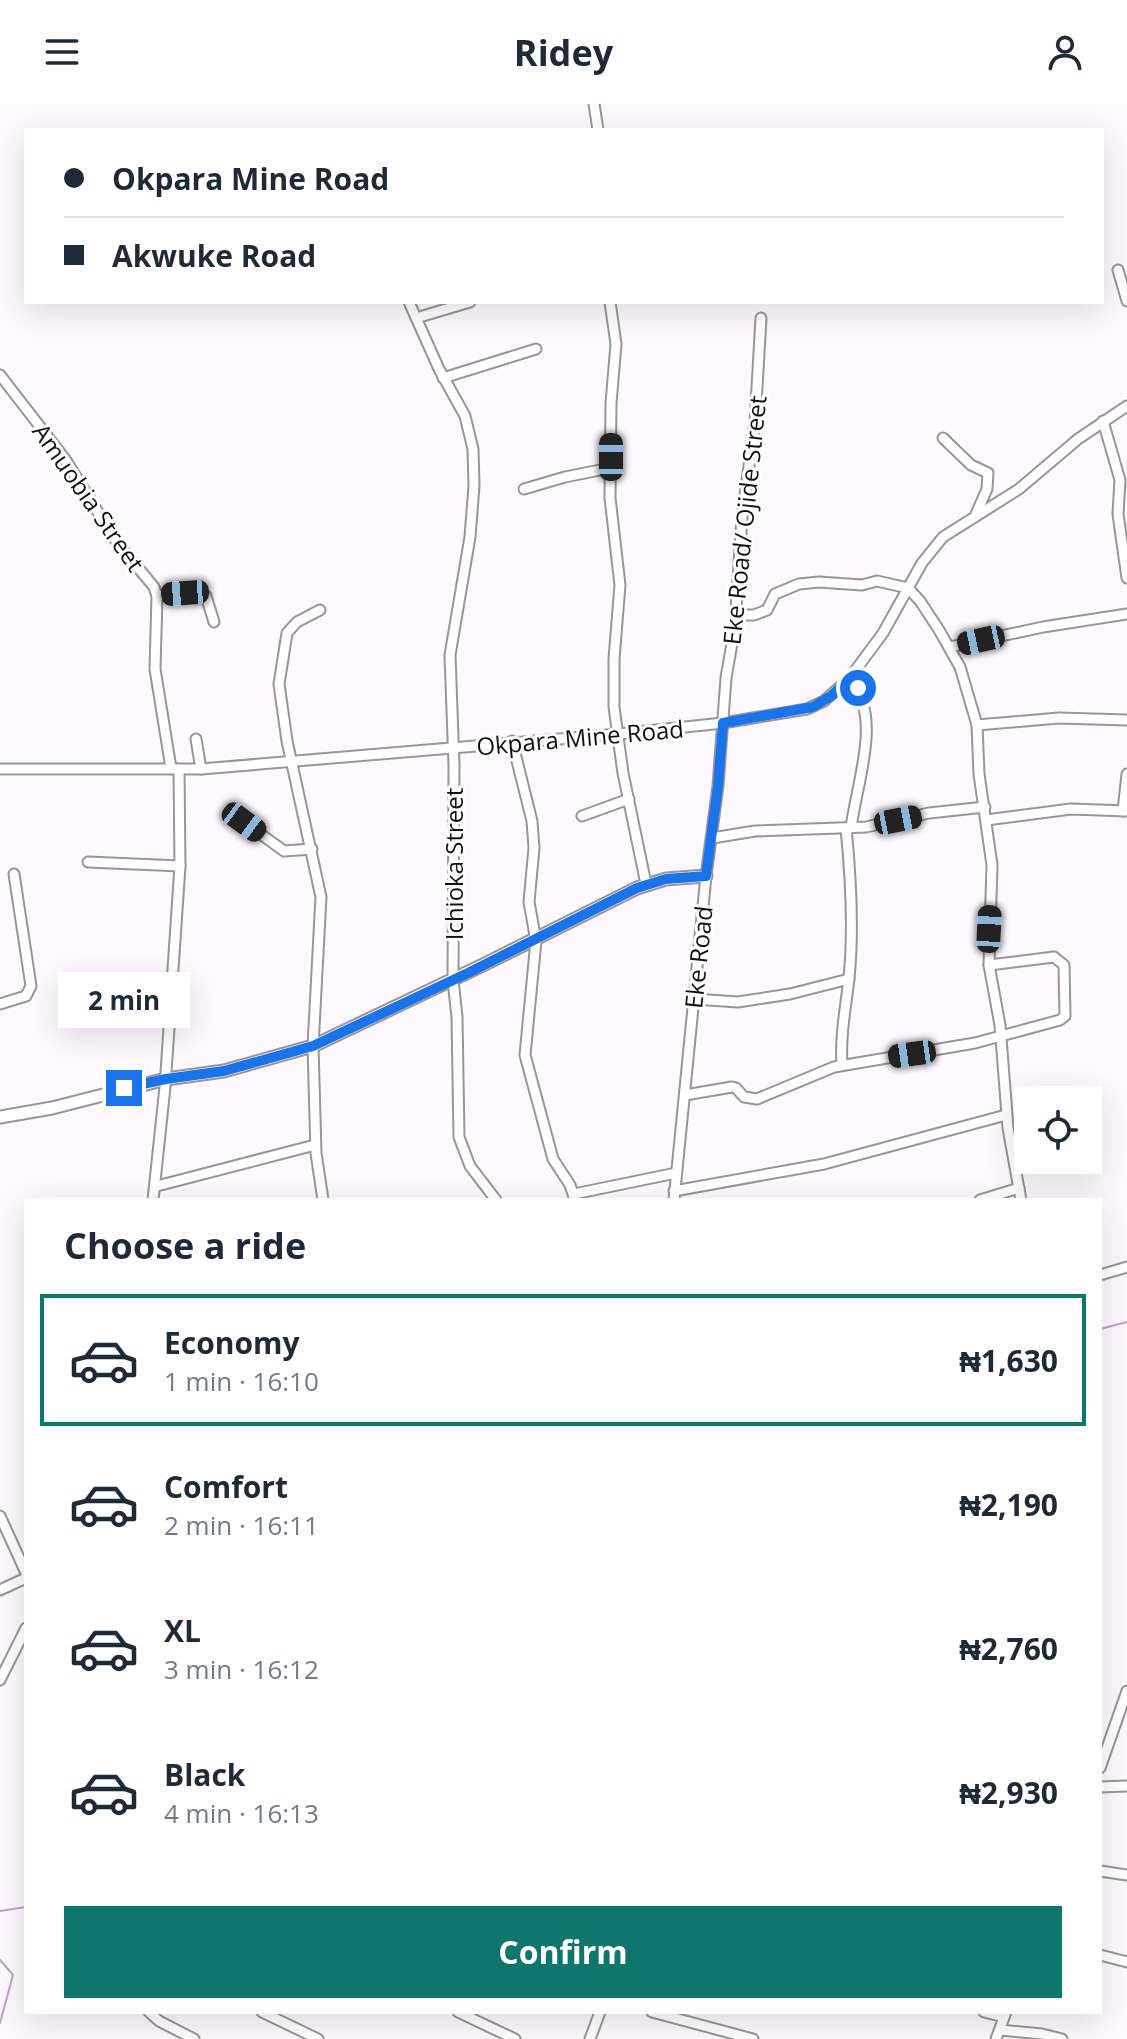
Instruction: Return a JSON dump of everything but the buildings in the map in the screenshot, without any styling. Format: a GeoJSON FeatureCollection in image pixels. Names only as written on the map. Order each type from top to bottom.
{"type":"FeatureCollection","features":[{"type":"Feature","properties":{"kind":"main road"},"geometry":{"type":"LineString","coordinates":[[0,1117],[62,1106],[166,1079],[224,1071],[313,1046],[646,884],[706,876]]}},
{"type":"Feature","properties":{"kind":"street"},"geometry":{"type":"LineString","coordinates":[[594,104],[598,128]]}},
{"type":"Feature","properties":{"kind":"street"},"geometry":{"type":"LineString","coordinates":[[1118,270],[1127,301]]}},
{"type":"Feature","properties":{"kind":"street","name":"Ichioka Street"},"geometry":{"type":"LineString","coordinates":[[410,304],[468,426],[474,466],[470,537],[450,655],[454,749],[453,980],[457,1017],[459,1137],[470,1166],[494,1198]]}},
{"type":"Feature","properties":{"kind":"street"},"geometry":{"type":"LineString","coordinates":[[416,318],[463,304]]}},
{"type":"Feature","properties":{"kind":"street"},"geometry":{"type":"LineString","coordinates":[[610,304],[616,344],[611,403],[610,498],[620,573],[614,707],[646,884]]}},
{"type":"Feature","properties":{"kind":"street","name":"Eke Road/ Ojide Street"},"geometry":{"type":"LineString","coordinates":[[723,723],[736,615],[742,517],[755,422],[761,318]]}},
{"type":"Feature","properties":{"kind":"street"},"geometry":{"type":"LineString","coordinates":[[443,378],[536,349]]}},
{"type":"Feature","properties":{"kind":"street","name":"Amuobia Street"},"geometry":{"type":"LineString","coordinates":[[0,375],[65,459],[116,541],[154,587],[157,596],[155,669],[175,768],[180,866],[166,1079],[157,1186],[153,1198]]}},
{"type":"Feature","properties":{"kind":"street","name":"Okpara Mine Road"},"geometry":{"type":"LineString","coordinates":[[0,769],[201,769],[619,734],[723,723],[813,707],[849,679],[888,625],[939,541],[976,514],[1019,489],[1103,421],[1127,406]]}},
{"type":"Feature","properties":{"kind":"street"},"geometry":{"type":"LineString","coordinates":[[1103,421],[1120,480],[1118,514],[1127,560],[1127,578]]}},
{"type":"Feature","properties":{"kind":"street"},"geometry":{"type":"LineString","coordinates":[[943,438],[971,465],[988,473],[987,489],[976,514]]}},
{"type":"Feature","properties":{"kind":"street"},"geometry":{"type":"LineString","coordinates":[[524,489],[610,468]]}},
{"type":"Feature","properties":{"kind":"street"},"geometry":{"type":"LineString","coordinates":[[736,615],[754,615],[767,610],[775,594],[799,584],[862,585],[877,581],[908,588],[950,647],[966,683],[977,725],[979,774],[992,878],[989,965],[1001,1035],[1006,1115],[1021,1198]]}},
{"type":"Feature","properties":{"kind":"street"},"geometry":{"type":"LineString","coordinates":[[157,596],[200,592],[206,596],[214,622]]}},
{"type":"Feature","properties":{"kind":"street"},"geometry":{"type":"LineString","coordinates":[[320,610],[297,622],[287,633],[279,684],[280,707],[321,897],[313,1046],[315,1145],[323,1198]]}},
{"type":"Feature","properties":{"kind":"street"},"geometry":{"type":"LineString","coordinates":[[950,647],[1043,627],[1127,614]]}},
{"type":"Feature","properties":{"kind":"street"},"geometry":{"type":"LineString","coordinates":[[842,1065],[841,1022],[849,979],[852,920],[849,828],[863,773],[865,725],[862,697],[849,679]]}},
{"type":"Feature","properties":{"kind":"street"},"geometry":{"type":"LineString","coordinates":[[977,725],[1059,718],[1127,720]]}},
{"type":"Feature","properties":{"kind":"street","name":"Eke Road"},"geometry":{"type":"LineString","coordinates":[[674,1195],[723,723]]}},
{"type":"Feature","properties":{"kind":"street"},"geometry":{"type":"LineString","coordinates":[[196,739],[201,769]]}},
{"type":"Feature","properties":{"kind":"street"},"geometry":{"type":"LineString","coordinates":[[512,741],[533,829],[535,861],[529,902],[535,938],[525,1055],[553,1159],[574,1197],[676,1173]]}},
{"type":"Feature","properties":{"kind":"street"},"geometry":{"type":"LineString","coordinates":[[986,820],[1071,809],[1125,811],[1127,774]]}},
{"type":"Feature","properties":{"kind":"street"},"geometry":{"type":"LineString","coordinates":[[582,816],[629,799]]}},
{"type":"Feature","properties":{"kind":"street"},"geometry":{"type":"LineString","coordinates":[[712,838],[755,831],[849,828],[929,813],[985,807]]}},
{"type":"Feature","properties":{"kind":"street"},"geometry":{"type":"LineString","coordinates":[[244,822],[284,851],[312,849]]}},
{"type":"Feature","properties":{"kind":"street"},"geometry":{"type":"LineString","coordinates":[[88,862],[180,866]]}},
{"type":"Feature","properties":{"kind":"street"},"geometry":{"type":"LineString","coordinates":[[0,1004],[26,996],[31,986],[14,874]]}},
{"type":"Feature","properties":{"kind":"street"},"geometry":{"type":"LineString","coordinates":[[685,1095],[734,1087],[744,1097],[753,1100],[842,1065],[961,1046],[1060,1020],[1065,1016],[1064,965],[1054,957],[989,965]]}},
{"type":"Feature","properties":{"kind":"street"},"geometry":{"type":"LineString","coordinates":[[694,999],[738,1002],[790,994],[849,979]]}},
{"type":"Feature","properties":{"kind":"street"},"geometry":{"type":"LineString","coordinates":[[674,1195],[824,1164],[1006,1115]]}},
{"type":"Feature","properties":{"kind":"street"},"geometry":{"type":"LineString","coordinates":[[157,1186],[315,1145]]}},
{"type":"Feature","properties":{"kind":"street"},"geometry":{"type":"LineString","coordinates":[[986,1198],[1019,1188]]}},
{"type":"Feature","properties":{"kind":"street"},"geometry":{"type":"LineString","coordinates":[[1102,1274],[1127,1267]]}},
{"type":"Feature","properties":{"kind":"street"},"geometry":{"type":"LineString","coordinates":[[0,1516],[24,1571]]}},
{"type":"Feature","properties":{"kind":"street"},"geometry":{"type":"LineString","coordinates":[[0,1590],[24,1577]]}},
{"type":"Feature","properties":{"kind":"street"},"geometry":{"type":"LineString","coordinates":[[0,1680],[24,1634]]}},
{"type":"Feature","properties":{"kind":"street"},"geometry":{"type":"LineString","coordinates":[[1102,1762],[1127,1691]]}},
{"type":"Feature","properties":{"kind":"street"},"geometry":{"type":"LineString","coordinates":[[1102,1787],[1127,1786]]}},
{"type":"Feature","properties":{"kind":"street"},"geometry":{"type":"LineString","coordinates":[[1102,1871],[1127,1875]]}},
{"type":"Feature","properties":{"kind":"street"},"geometry":{"type":"LineString","coordinates":[[1102,1956],[1127,1962]]}},
{"type":"Feature","properties":{"kind":"street"},"geometry":{"type":"LineString","coordinates":[[151,2014],[194,2039]]}},
{"type":"Feature","properties":{"kind":"street"},"geometry":{"type":"LineString","coordinates":[[266,2014],[318,2039]]}},
{"type":"Feature","properties":{"kind":"street"},"geometry":{"type":"LineString","coordinates":[[462,2014],[515,2039]]}},
{"type":"Feature","properties":{"kind":"street"},"geometry":{"type":"LineString","coordinates":[[590,2039],[599,2014]]}},
{"type":"Feature","properties":{"kind":"street"},"geometry":{"type":"LineString","coordinates":[[659,2014],[753,2039]]}},
{"type":"Feature","properties":{"kind":"street"},"geometry":{"type":"LineString","coordinates":[[1005,2015],[998,2035],[1042,2034],[1062,2039]]}},
{"type":"Feature","properties":{"kind":"waterway"},"geometry":{"type":"LineString","coordinates":[[1102,1328],[1127,1322]]}},
{"type":"Feature","properties":{"kind":"waterway"},"geometry":{"type":"LineString","coordinates":[[0,1911],[24,1907]]}},
{"type":"Feature","properties":{"kind":"waterway"},"geometry":{"type":"LineString","coordinates":[[0,1960],[13,1975],[0,2023]]}},
{"type":"Feature","properties":{"kind":"route"},"geometry":{"type":"LineString","coordinates":[[124,1088],[224,1071],[313,1046],[637,888],[666,879],[706,876],[723,723],[813,707],[849,679],[858,688]]}}]}
